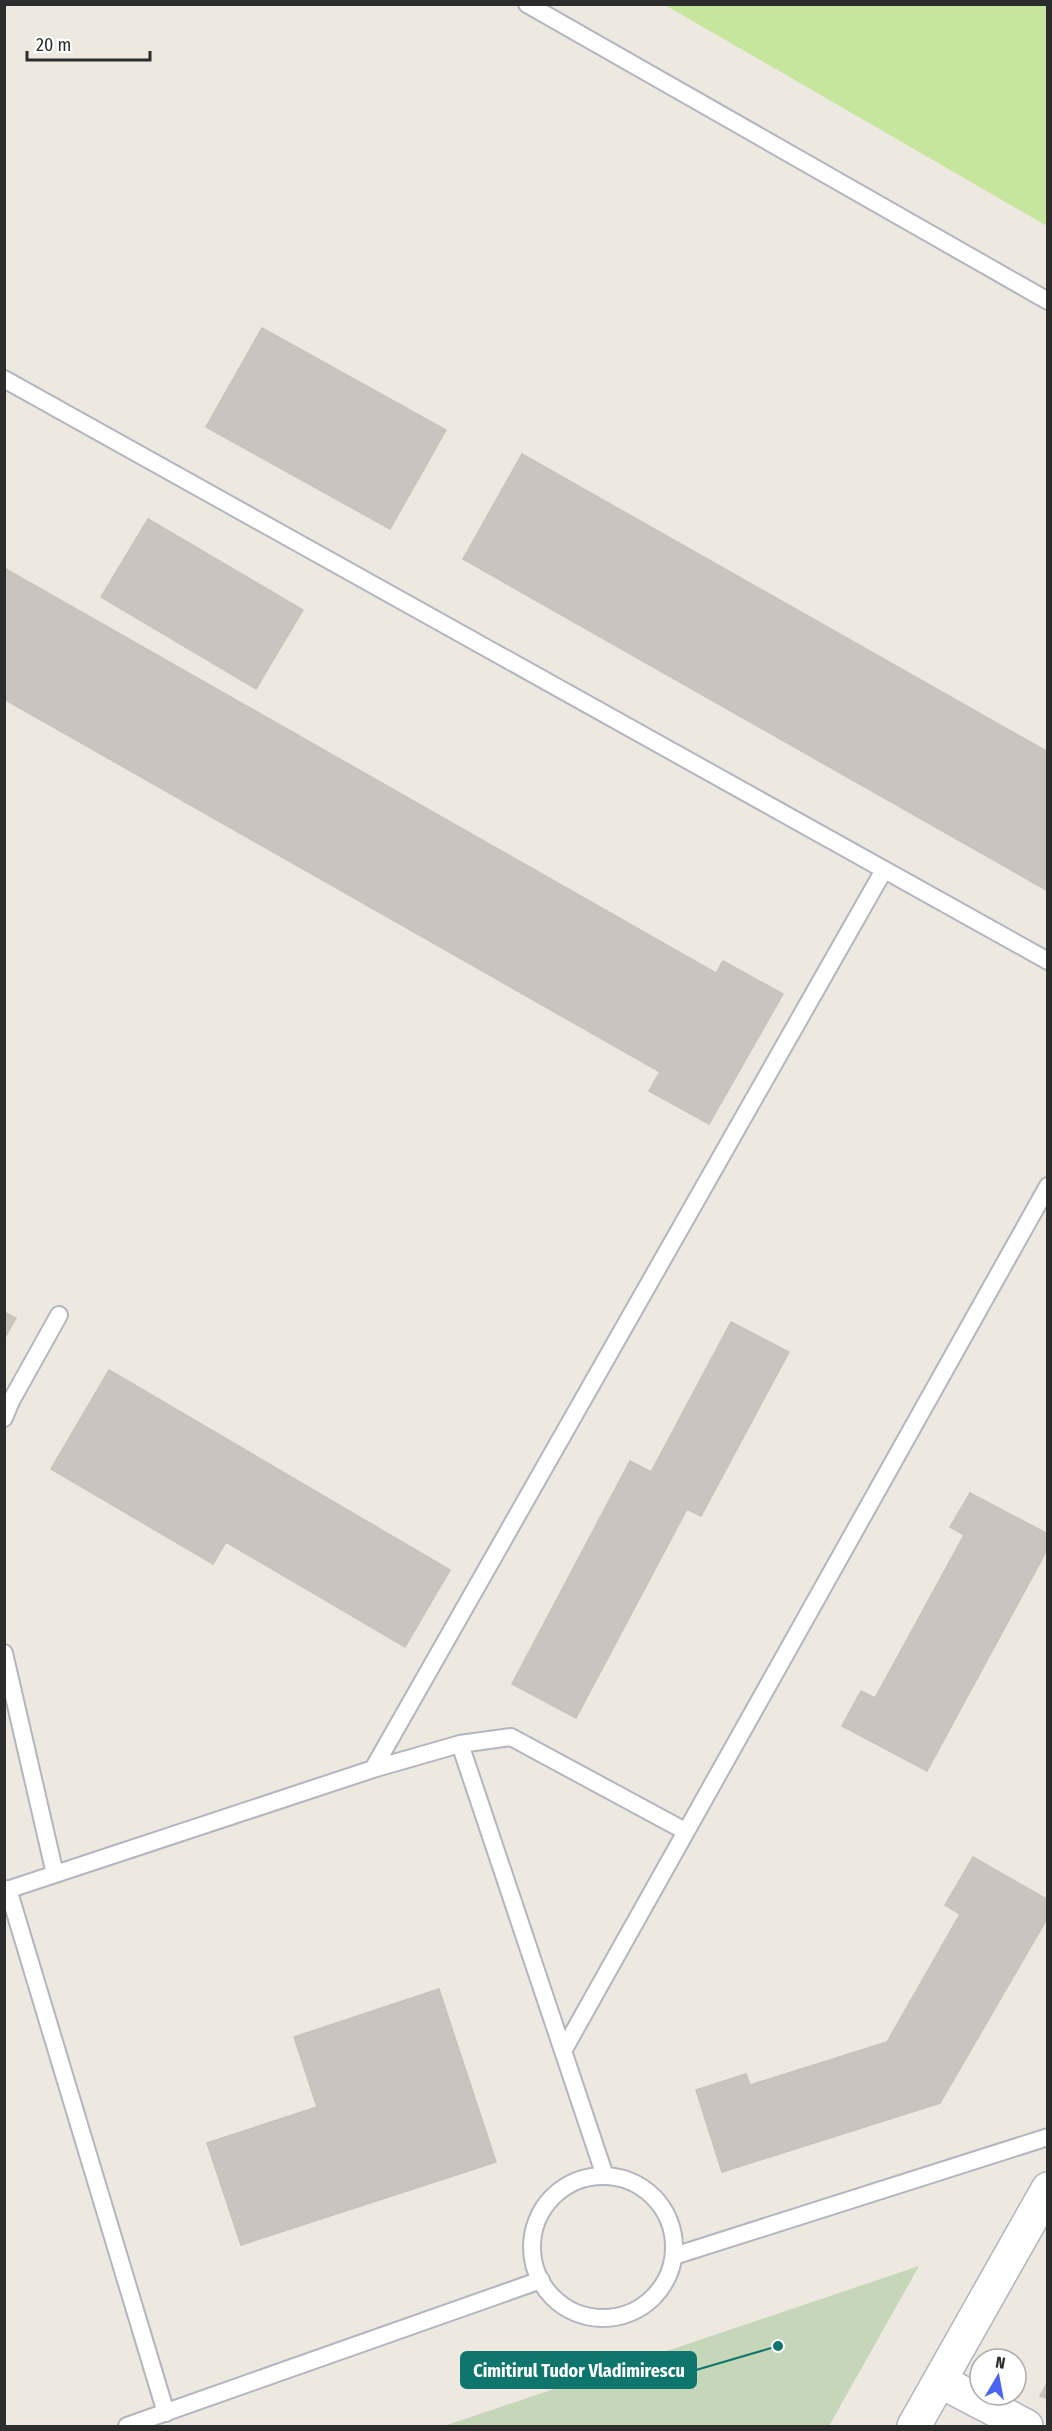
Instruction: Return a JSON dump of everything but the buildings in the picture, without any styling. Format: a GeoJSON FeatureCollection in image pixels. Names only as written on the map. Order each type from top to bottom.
{"type":"FeatureCollection","features":[{"type":"Feature","properties":{"kind":"main road"},"geometry":{"type":"LineString","coordinates":[[914,2427],[1047,2189]]}},
{"type":"Feature","properties":{"kind":"main road"},"geometry":{"type":"LineString","coordinates":[[940,2381],[1026,2427]]}},
{"type":"Feature","properties":{"kind":"lane"},"geometry":{"type":"LineString","coordinates":[[528,4],[1047,301]]}},
{"type":"Feature","properties":{"kind":"lane"},"geometry":{"type":"LineString","coordinates":[[4,379],[1047,961]]}},
{"type":"Feature","properties":{"kind":"lane"},"geometry":{"type":"LineString","coordinates":[[374,1769],[884,870]]}},
{"type":"Feature","properties":{"kind":"lane"},"geometry":{"type":"LineString","coordinates":[[563,2051],[1047,1186]]}},
{"type":"Feature","properties":{"kind":"lane"},"geometry":{"type":"LineString","coordinates":[[4,1418],[11,1401],[59,1315]]}},
{"type":"Feature","properties":{"kind":"lane"},"geometry":{"type":"LineString","coordinates":[[4,1653],[55,1874]]}},
{"type":"Feature","properties":{"kind":"lane"},"geometry":{"type":"LineString","coordinates":[[166,2413],[6,1890],[374,1769],[460,1744],[511,1737],[685,1831]]}},
{"type":"Feature","properties":{"kind":"lane"},"geometry":{"type":"LineString","coordinates":[[460,1744],[605,2176]]}},
{"type":"Feature","properties":{"kind":"lane"},"geometry":{"type":"LineString","coordinates":[[674,2256],[1047,2137]]}},
{"type":"Feature","properties":{"kind":"lane"},"geometry":{"type":"LineString","coordinates":[[593,2176],[617,2177],[640,2185],[658,2201],[670,2220],[675,2242],[674,2256],[673,2266],[663,2286],[648,2304],[627,2314],[604,2318],[582,2315],[561,2305],[544,2287],[534,2265],[532,2241],[538,2218],[551,2198],[570,2184],[593,2176]]}},
{"type":"Feature","properties":{"kind":"lane"},"geometry":{"type":"LineString","coordinates":[[127,2427],[541,2280]]}},
{"type":"Feature","properties":{"kind":"green space"},"geometry":{"type":"Polygon","coordinates":[[[665,5],[1047,5],[1047,226],[665,5]]]}},
{"type":"Feature","properties":{"kind":"green space"},"geometry":{"type":"Polygon","coordinates":[[[919,2266],[829,2426],[444,2426],[919,2266]]]}},
{"type":"Feature","properties":{"kind":"place","name":"Cimitirul Tudor Vladimirescu"},"geometry":{"type":"Point","coordinates":[778,2346]}}]}
